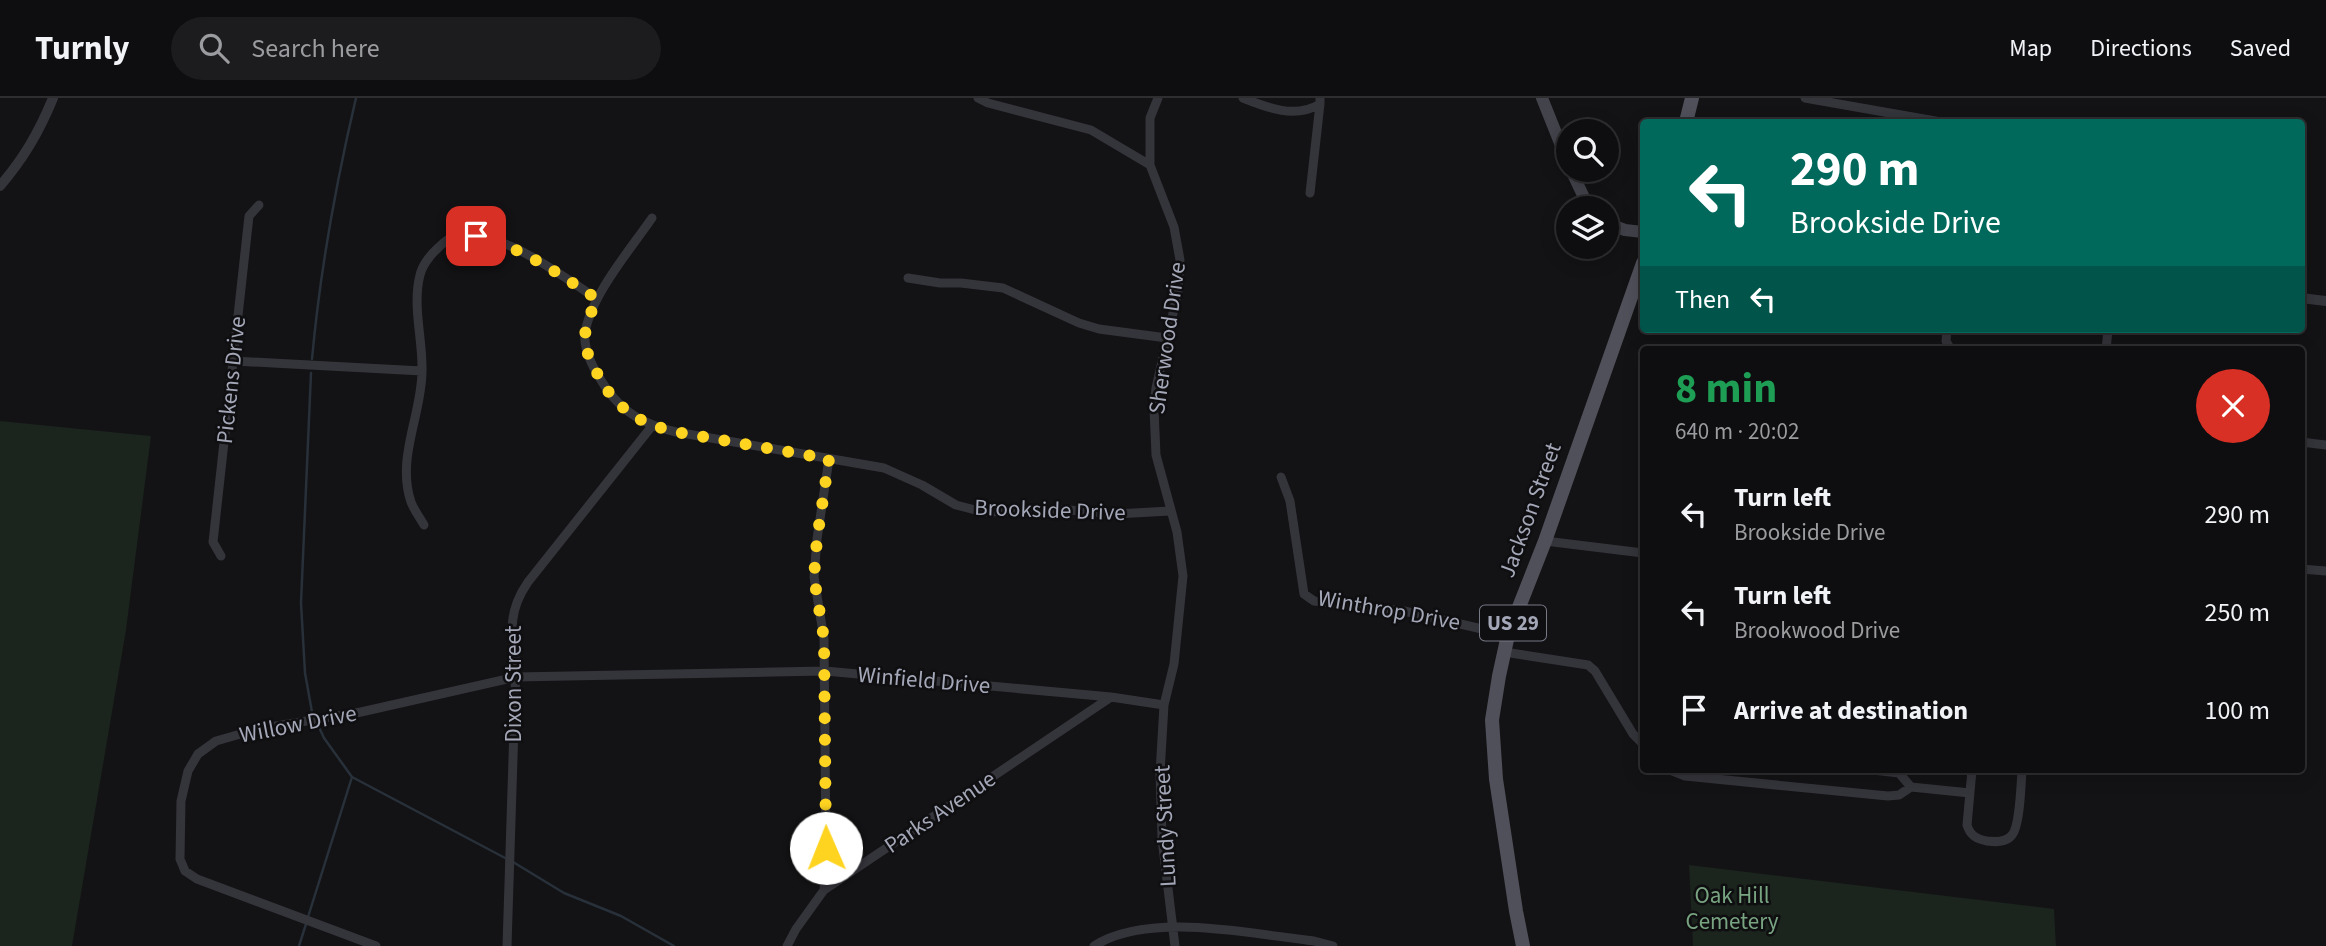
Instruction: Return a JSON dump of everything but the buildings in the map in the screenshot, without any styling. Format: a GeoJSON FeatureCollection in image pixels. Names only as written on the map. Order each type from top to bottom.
{"type":"FeatureCollection","features":[{"type":"Feature","properties":{"kind":"main road"},"geometry":{"type":"LineString","coordinates":[[1542,98],[1556,133]]}},
{"type":"Feature","properties":{"kind":"main road"},"geometry":{"type":"LineString","coordinates":[[1687,119],[1692,98]]}},
{"type":"Feature","properties":{"kind":"main road"},"geometry":{"type":"LineString","coordinates":[[1619,228],[1640,232]]}},
{"type":"Feature","properties":{"kind":"main road","name":"Jackson Street"},"geometry":{"type":"LineString","coordinates":[[1523,946],[1496,779],[1492,720],[1508,635],[1545,541],[1640,272]]}},
{"type":"Feature","properties":{"kind":"street"},"geometry":{"type":"LineString","coordinates":[[0,186],[29,150],[53,98]]}},
{"type":"Feature","properties":{"kind":"street"},"geometry":{"type":"LineString","coordinates":[[978,98],[1091,130],[1150,165]]}},
{"type":"Feature","properties":{"kind":"street","name":"Sherwood Drive"},"geometry":{"type":"LineString","coordinates":[[1158,98],[1150,118],[1150,165],[1174,227],[1180,260],[1178,291],[1154,409],[1156,455],[1177,532],[1183,576],[1174,664],[1164,705]]}},
{"type":"Feature","properties":{"kind":"street"},"geometry":{"type":"LineString","coordinates":[[1243,98],[1293,113],[1307,111],[1320,101]]}},
{"type":"Feature","properties":{"kind":"street"},"geometry":{"type":"LineString","coordinates":[[1805,98],[1924,119]]}},
{"type":"Feature","properties":{"kind":"street"},"geometry":{"type":"LineString","coordinates":[[1310,193],[1320,101]]}},
{"type":"Feature","properties":{"kind":"street","name":"Pickens Drive"},"geometry":{"type":"LineString","coordinates":[[222,556],[213,542],[250,216],[259,205]]}},
{"type":"Feature","properties":{"kind":"street","name":"Brookside Drive"},"geometry":{"type":"LineString","coordinates":[[652,218],[597,299],[585,335],[590,360],[613,399],[638,419],[652,426],[884,468],[922,485],[956,505],[983,512],[1060,510],[1116,514],[1170,511]]}},
{"type":"Feature","properties":{"kind":"street"},"geometry":{"type":"LineString","coordinates":[[424,525],[411,501],[407,461],[420,396],[422,371],[417,291],[420,272],[432,253],[449,239],[476,236],[500,242],[555,271],[597,299]]}},
{"type":"Feature","properties":{"kind":"street"},"geometry":{"type":"LineString","coordinates":[[908,278],[1003,288],[1079,323],[1100,329],[1167,338]]}},
{"type":"Feature","properties":{"kind":"street"},"geometry":{"type":"LineString","coordinates":[[2305,298],[2326,300]]}},
{"type":"Feature","properties":{"kind":"street"},"geometry":{"type":"LineString","coordinates":[[234,361],[422,371]]}},
{"type":"Feature","properties":{"kind":"street","name":"Dixon Street"},"geometry":{"type":"LineString","coordinates":[[507,946],[516,677],[512,618],[518,598],[652,426]]}},
{"type":"Feature","properties":{"kind":"street"},"geometry":{"type":"LineString","coordinates":[[2305,442],[2326,445]]}},
{"type":"Feature","properties":{"kind":"street"},"geometry":{"type":"LineString","coordinates":[[824,890],[824,639],[814,577],[829,459]]}},
{"type":"Feature","properties":{"kind":"street","name":"Winthrop Drive"},"geometry":{"type":"LineString","coordinates":[[1281,477],[1290,501],[1304,594],[1314,601],[1404,611],[1508,635]]}},
{"type":"Feature","properties":{"kind":"street"},"geometry":{"type":"LineString","coordinates":[[1545,541],[1640,553]]}},
{"type":"Feature","properties":{"kind":"street"},"geometry":{"type":"LineString","coordinates":[[2305,569],[2326,571]]}},
{"type":"Feature","properties":{"kind":"street"},"geometry":{"type":"LineString","coordinates":[[1504,652],[1588,665],[1595,671],[1633,734],[1640,741]]}},
{"type":"Feature","properties":{"kind":"street","name":"Winfield Drive"},"geometry":{"type":"LineString","coordinates":[[516,677],[825,671],[1111,697],[1164,705]]}},
{"type":"Feature","properties":{"kind":"street","name":"Willow Drive"},"geometry":{"type":"LineString","coordinates":[[376,946],[197,879],[185,871],[180,859],[179,838],[181,801],[188,771],[198,754],[216,741],[258,729],[361,712],[516,677]]}},
{"type":"Feature","properties":{"kind":"street","name":"Parks Avenue"},"geometry":{"type":"LineString","coordinates":[[787,946],[824,890],[1111,697]]}},
{"type":"Feature","properties":{"kind":"street","name":"Lundy Street"},"geometry":{"type":"LineString","coordinates":[[1164,705],[1160,773],[1162,839],[1175,946]]}},
{"type":"Feature","properties":{"kind":"street"},"geometry":{"type":"LineString","coordinates":[[1678,773],[1685,776],[1888,796],[1899,795],[1912,787],[1970,793]]}},
{"type":"Feature","properties":{"kind":"street"},"geometry":{"type":"LineString","coordinates":[[1899,773],[1912,787]]}},
{"type":"Feature","properties":{"kind":"street"},"geometry":{"type":"LineString","coordinates":[[1972,773],[1966,825],[1971,833],[1985,841],[1997,842],[2008,839],[2015,830],[2022,773]]}},
{"type":"Feature","properties":{"kind":"street"},"geometry":{"type":"LineString","coordinates":[[1094,946],[1109,937],[1173,925],[1314,941],[1333,946]]}},
{"type":"Feature","properties":{"kind":"green space"},"geometry":{"type":"Polygon","coordinates":[[[0,421],[151,436],[126,630],[72,946],[0,946],[0,421]]]}},
{"type":"Feature","properties":{"kind":"green space","name":"Oak Hill Cemetery"},"geometry":{"type":"Polygon","coordinates":[[[1689,865],[2054,909],[2056,946],[1693,946],[1689,865]]]}},
{"type":"Feature","properties":{"kind":"waterway"},"geometry":{"type":"LineString","coordinates":[[312,359],[330,227],[356,98]]}},
{"type":"Feature","properties":{"kind":"waterway"},"geometry":{"type":"LineString","coordinates":[[311,373],[301,603],[305,673],[312,712],[324,738],[352,777],[507,859]]}},
{"type":"Feature","properties":{"kind":"waterway"},"geometry":{"type":"LineString","coordinates":[[308,917],[352,777]]}},
{"type":"Feature","properties":{"kind":"waterway"},"geometry":{"type":"LineString","coordinates":[[513,862],[564,893],[621,916],[674,946]]}},
{"type":"Feature","properties":{"kind":"waterway"},"geometry":{"type":"LineString","coordinates":[[299,946],[306,924]]}},
{"type":"Feature","properties":{"kind":"route"},"geometry":{"type":"LineString","coordinates":[[476,236],[500,242],[555,271],[597,299],[585,335],[590,360],[613,399],[638,419],[676,432],[829,459],[814,577],[824,639],[826,848]]}}]}
